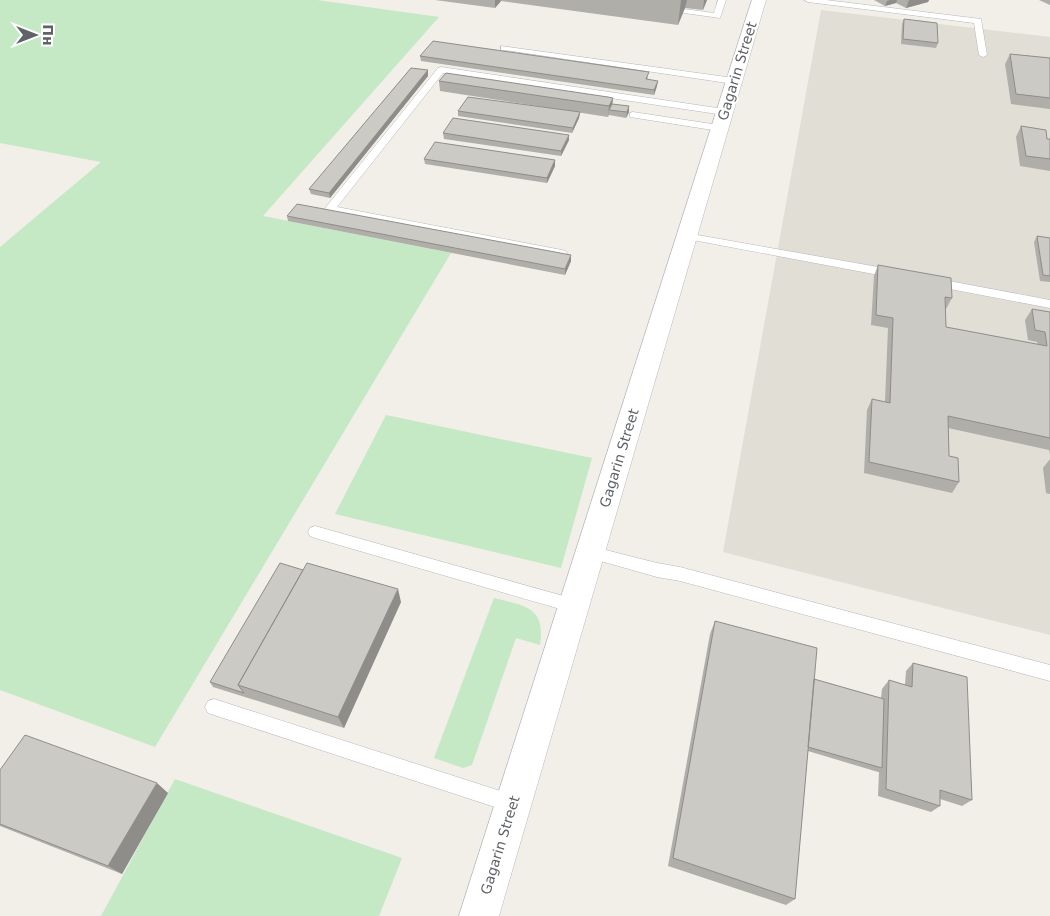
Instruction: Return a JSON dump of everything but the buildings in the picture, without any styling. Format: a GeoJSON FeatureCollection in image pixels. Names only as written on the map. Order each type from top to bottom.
{"type":"FeatureCollection","features":[{"type":"Feature","properties":{"kind":"street","name":"Gagarin Street"},"geometry":{"type":"LineString","coordinates":[[479,916],[759,0]]}},
{"type":"Feature","properties":{"kind":"lane"},"geometry":{"type":"LineString","coordinates":[[684,11],[717,16],[722,0]]}},
{"type":"Feature","properties":{"kind":"lane"},"geometry":{"type":"LineString","coordinates":[[808,0],[978,21],[983,55]]}},
{"type":"Feature","properties":{"kind":"lane"},"geometry":{"type":"LineString","coordinates":[[504,48],[734,81]]}},
{"type":"Feature","properties":{"kind":"lane"},"geometry":{"type":"LineString","coordinates":[[562,253],[330,209],[441,70],[722,120]]}},
{"type":"Feature","properties":{"kind":"lane"},"geometry":{"type":"LineString","coordinates":[[632,114],[722,120]]}},
{"type":"Feature","properties":{"kind":"lane"},"geometry":{"type":"LineString","coordinates":[[686,236],[904,276]]}},
{"type":"Feature","properties":{"kind":"lane"},"geometry":{"type":"LineString","coordinates":[[923,280],[1050,304]]}},
{"type":"Feature","properties":{"kind":"lane"},"geometry":{"type":"LineString","coordinates":[[315,532],[574,606]]}},
{"type":"Feature","properties":{"kind":"lane"},"geometry":{"type":"LineString","coordinates":[[590,552],[657,570],[680,574],[1050,673]]}},
{"type":"Feature","properties":{"kind":"lane"},"geometry":{"type":"LineString","coordinates":[[214,707],[513,804]]}},
{"type":"Feature","properties":{"kind":"shaded area"},"geometry":{"type":"Polygon","coordinates":[[[821,10],[1050,37],[1050,635],[723,552],[821,10]]]}},
{"type":"Feature","properties":{"kind":"green space"},"geometry":{"type":"Polygon","coordinates":[[[0,0],[317,0],[439,17],[263,216],[451,253],[155,747],[0,690],[0,247],[101,162],[0,143],[0,0]]]}},
{"type":"Feature","properties":{"kind":"green space"},"geometry":{"type":"Polygon","coordinates":[[[386,415],[592,458],[561,568],[335,514],[386,415]]]}},
{"type":"Feature","properties":{"kind":"green space"},"geometry":{"type":"Polygon","coordinates":[[[494,598],[523,606],[536,615],[540,622],[540,645],[516,638],[472,765],[463,768],[434,758],[494,598]]]}},
{"type":"Feature","properties":{"kind":"green space"},"geometry":{"type":"Polygon","coordinates":[[[175,779],[402,858],[379,916],[101,916],[175,779]]]}}]}
